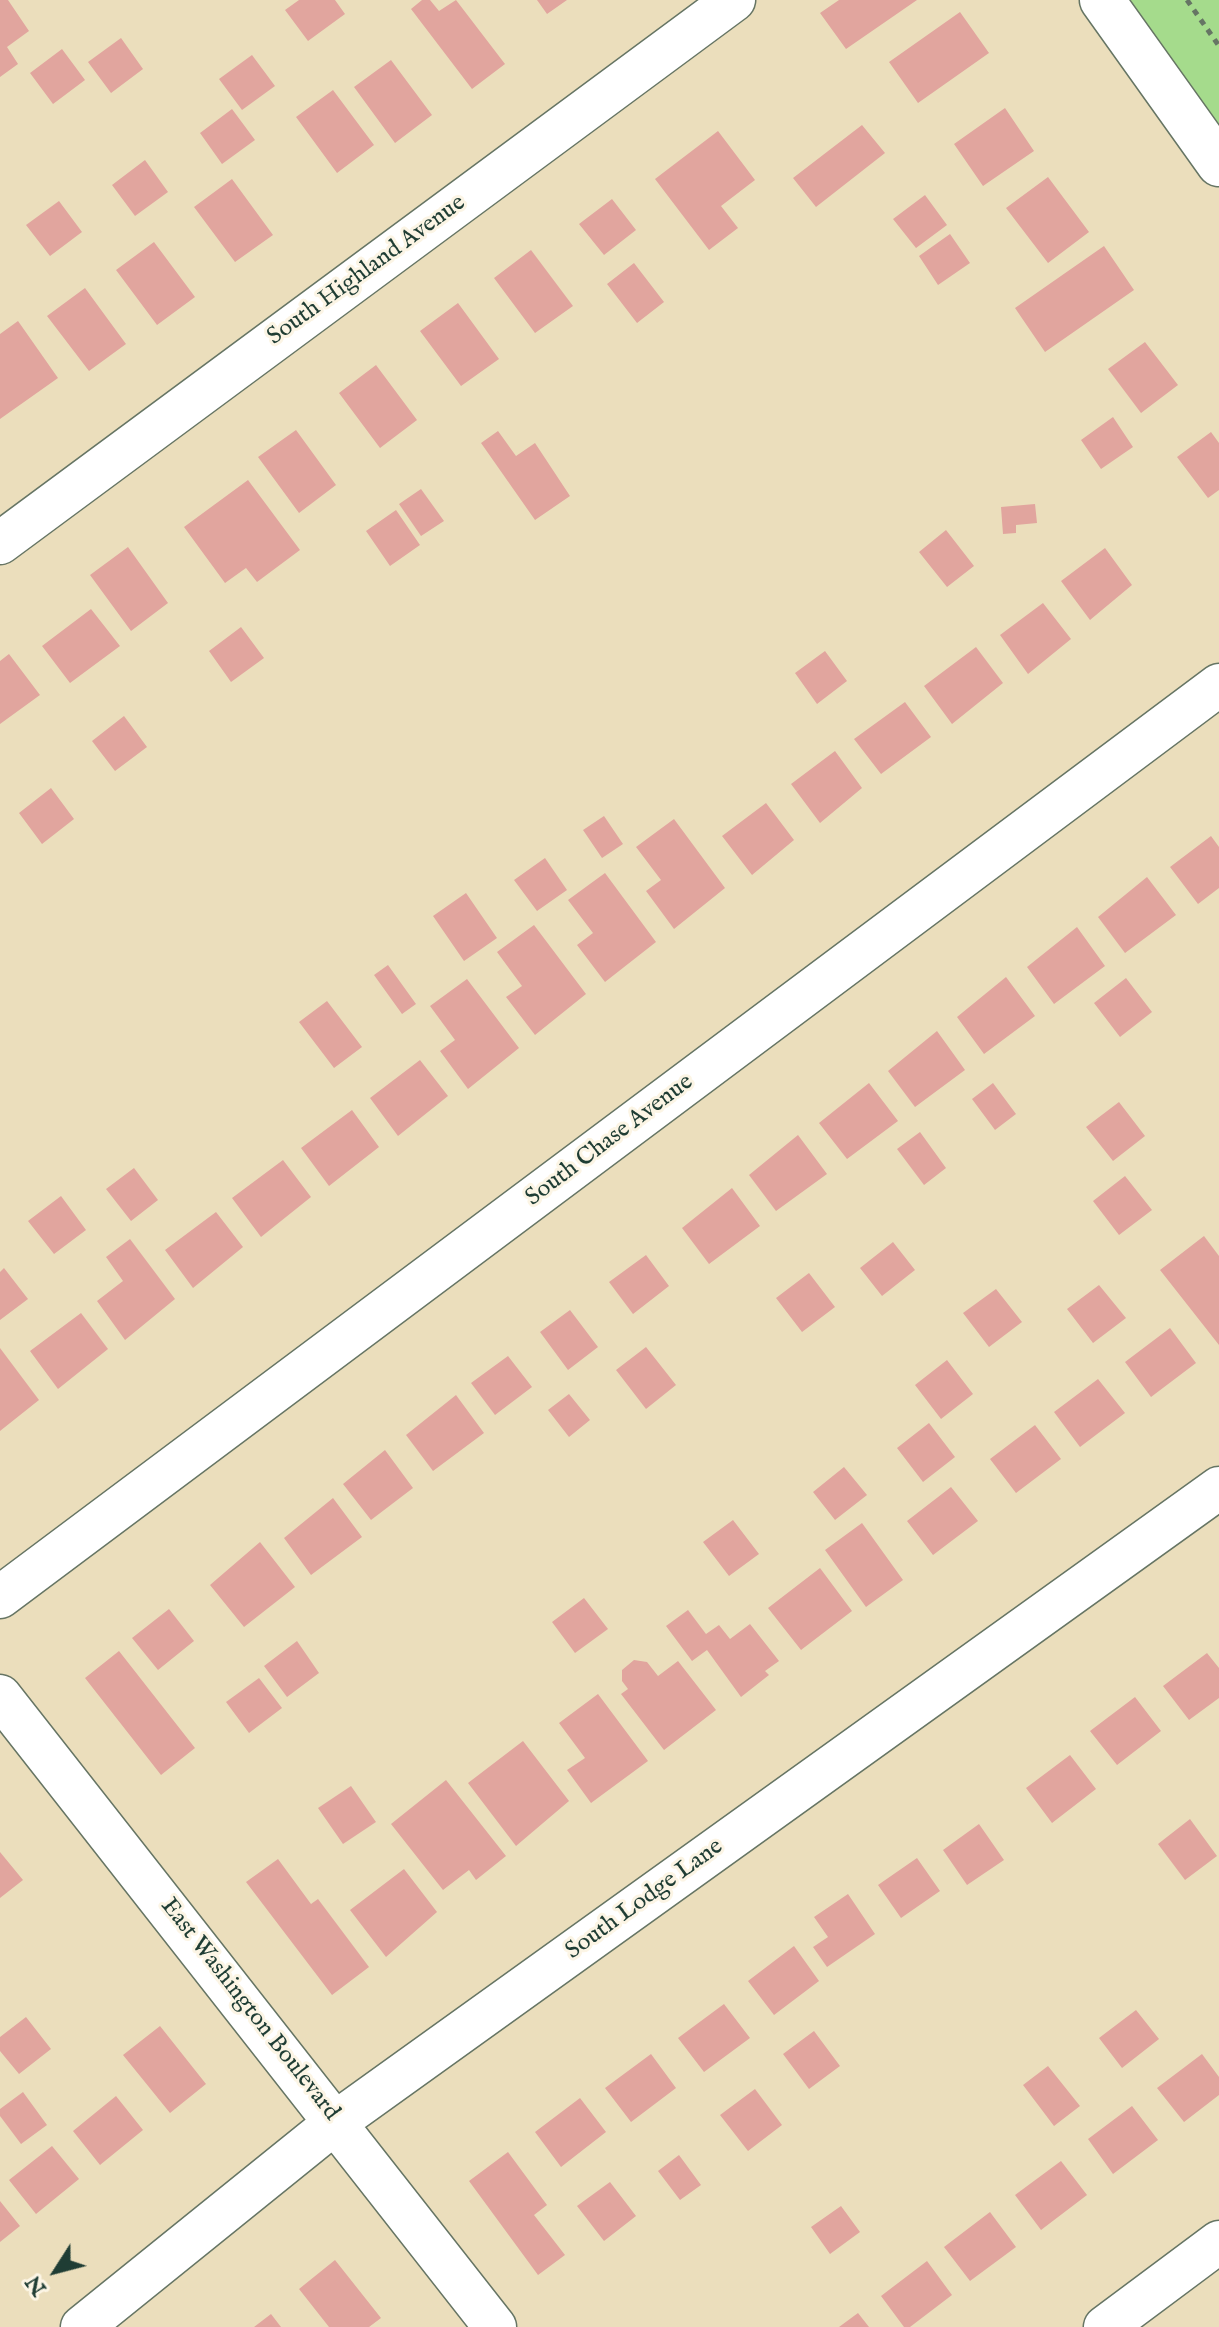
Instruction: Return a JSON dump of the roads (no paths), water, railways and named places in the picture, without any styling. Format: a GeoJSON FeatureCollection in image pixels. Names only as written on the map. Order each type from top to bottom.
{"type":"FeatureCollection","features":[{"type":"Feature","properties":{"kind":"street","name":"South Highland Avenue"},"geometry":{"type":"LineString","coordinates":[[0,543],[734,0]]}},
{"type":"Feature","properties":{"kind":"street"},"geometry":{"type":"LineString","coordinates":[[1102,0],[1219,164]]}},
{"type":"Feature","properties":{"kind":"street","name":"South Chase Avenue"},"geometry":{"type":"LineString","coordinates":[[0,1597],[1219,685]]}},
{"type":"Feature","properties":{"kind":"street","name":"South Lodge Lane"},"geometry":{"type":"LineString","coordinates":[[82,2327],[336,2122],[1219,1488]]}},
{"type":"Feature","properties":{"kind":"street","name":"East Washington Boulevard"},"geometry":{"type":"LineString","coordinates":[[0,1696],[495,2327]]}},
{"type":"Feature","properties":{"kind":"street"},"geometry":{"type":"LineString","coordinates":[[1105,2327],[1219,2242]]}}]}
